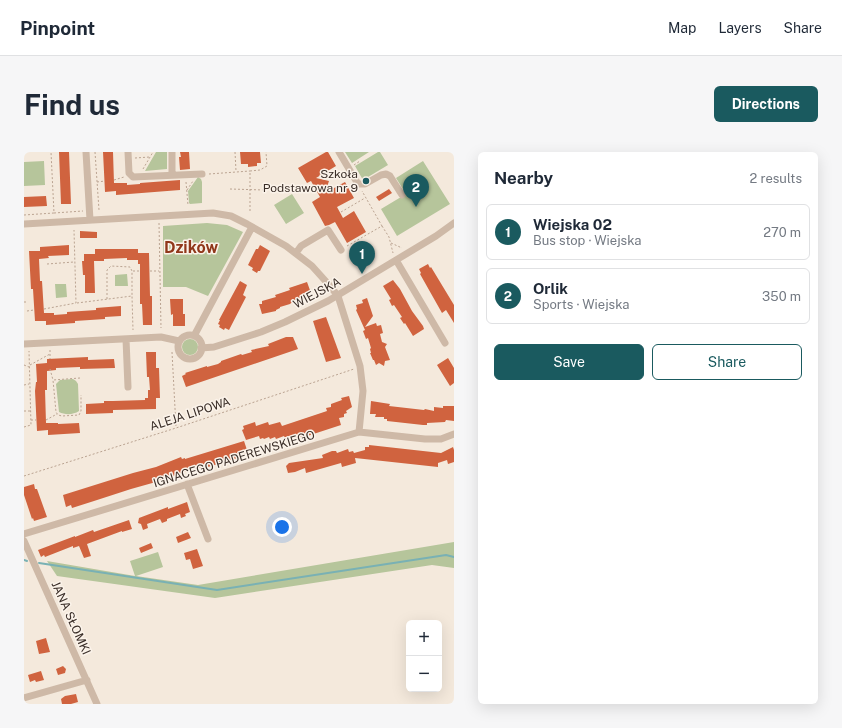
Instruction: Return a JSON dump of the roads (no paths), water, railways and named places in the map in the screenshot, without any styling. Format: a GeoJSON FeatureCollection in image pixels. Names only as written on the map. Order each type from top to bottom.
{"type":"FeatureCollection","features":[{"type":"Feature","properties":{"kind":"street"},"geometry":{"type":"LineString","coordinates":[[86,152],[90,220]]}},
{"type":"Feature","properties":{"kind":"street"},"geometry":{"type":"LineString","coordinates":[[172,152],[172,175]]}},
{"type":"Feature","properties":{"kind":"street"},"geometry":{"type":"LineString","coordinates":[[339,152],[358,184],[365,184],[381,174],[386,174],[390,176],[402,195]]}},
{"type":"Feature","properties":{"kind":"street"},"geometry":{"type":"LineString","coordinates":[[128,155],[130,175],[133,177],[200,174]]}},
{"type":"Feature","properties":{"kind":"street"},"geometry":{"type":"LineString","coordinates":[[24,224],[213,213],[231,216],[296,253],[320,275],[338,296],[360,366],[363,391],[359,432]]}},
{"type":"Feature","properties":{"kind":"street","name":"WIEJSKA"},"geometry":{"type":"LineString","coordinates":[[201,348],[214,346],[261,332],[338,296],[436,236],[454,223]]}},
{"type":"Feature","properties":{"kind":"street"},"geometry":{"type":"LineString","coordinates":[[194,336],[252,227]]}},
{"type":"Feature","properties":{"kind":"street"},"geometry":{"type":"LineString","coordinates":[[296,253],[301,246],[328,230],[341,250]]}},
{"type":"Feature","properties":{"kind":"street"},"geometry":{"type":"LineString","coordinates":[[396,260],[445,343]]}},
{"type":"Feature","properties":{"kind":"street"},"geometry":{"type":"LineString","coordinates":[[184,336],[194,336],[200,341],[200,352],[194,357],[187,358],[181,354],[179,343],[184,336]]}},
{"type":"Feature","properties":{"kind":"street"},"geometry":{"type":"LineString","coordinates":[[27,344],[161,337],[179,343]]}},
{"type":"Feature","properties":{"kind":"street"},"geometry":{"type":"LineString","coordinates":[[126,339],[128,388]]}},
{"type":"Feature","properties":{"kind":"street","name":"IGNACEGO PADEREWSKIEGO"},"geometry":{"type":"LineString","coordinates":[[24,534],[359,432],[425,439],[441,439],[454,434]]}},
{"type":"Feature","properties":{"kind":"street"},"geometry":{"type":"LineString","coordinates":[[186,484],[208,539]]}},
{"type":"Feature","properties":{"kind":"street","name":"JANA SŁOMKI"},"geometry":{"type":"LineString","coordinates":[[24,541],[97,704]]}},
{"type":"Feature","properties":{"kind":"street"},"geometry":{"type":"LineString","coordinates":[[24,698],[87,680]]}},
{"type":"Feature","properties":{"kind":"waterway"},"geometry":{"type":"LineString","coordinates":[[39,563],[217,590],[446,555],[454,557]]}},
{"type":"Feature","properties":{"kind":"place","name":"Szkoła Podstawowa nr 9"},"geometry":{"type":"Point","coordinates":[366,181]}},
{"type":"Feature","properties":{"kind":"place","name":"Orlik"},"geometry":{"type":"Point","coordinates":[416,207]}},
{"type":"Feature","properties":{"kind":"place","name":"Wiejska 02"},"geometry":{"type":"Point","coordinates":[362,274]}},
{"type":"Feature","properties":{"kind":"district","name":"Dzików"},"geometry":{"type":"Point","coordinates":[191,247]}}]}
